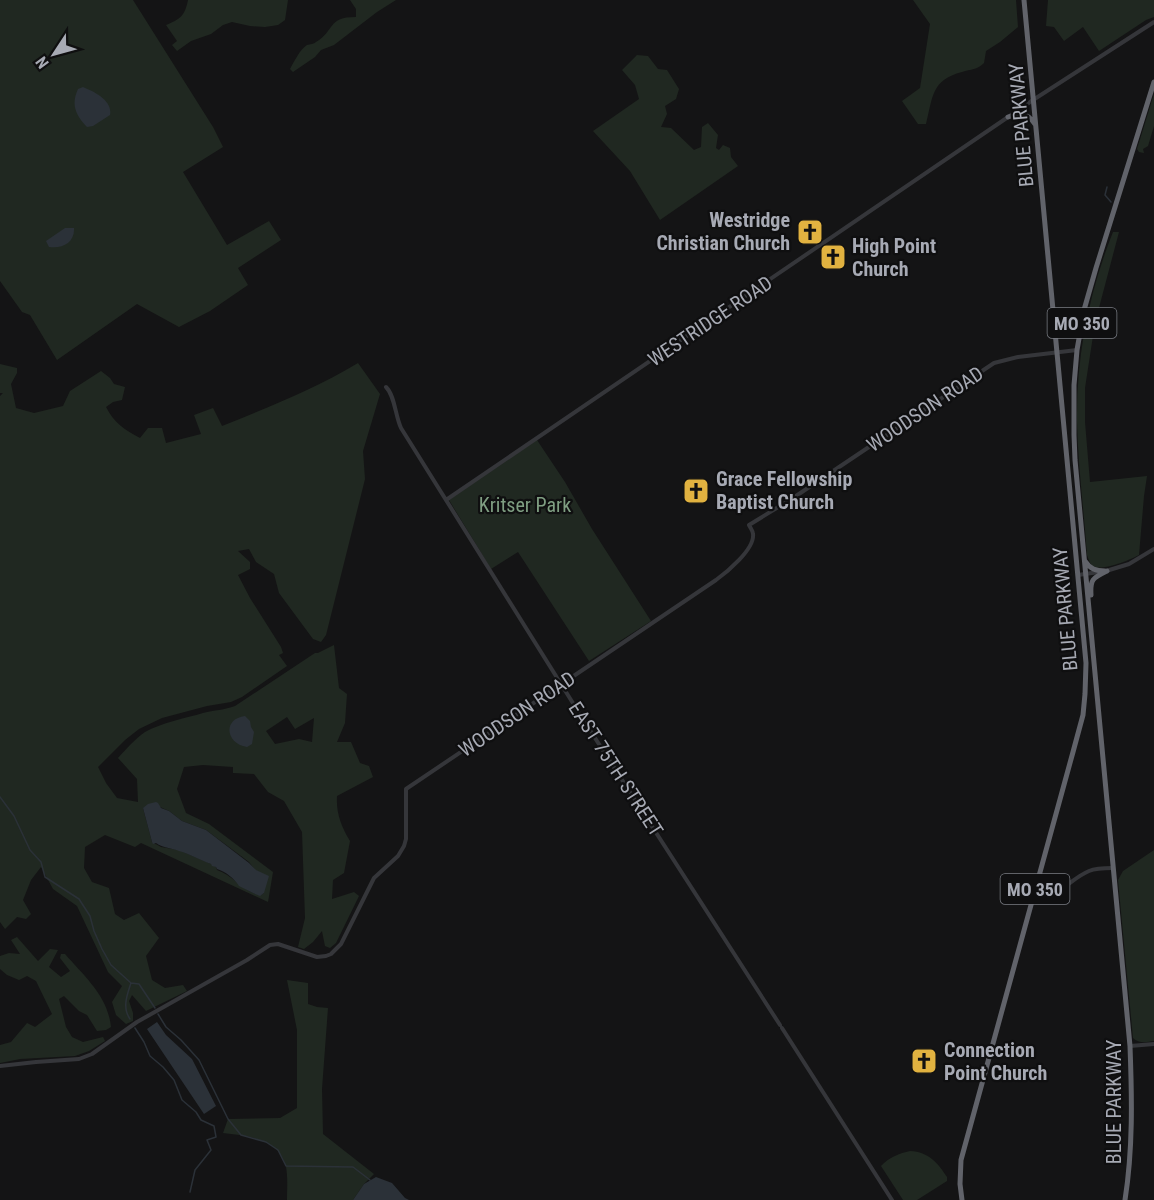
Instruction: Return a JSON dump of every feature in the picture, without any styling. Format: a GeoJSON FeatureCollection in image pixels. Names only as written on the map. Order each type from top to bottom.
{"type":"FeatureCollection","features":[{"type":"Feature","properties":{"kind":"highway","name":"BLUE PARKWAY"},"geometry":{"type":"LineString","coordinates":[[962,1200],[961,1160],[1083,715],[1086,694],[1086,663],[1024,0]]}},
{"type":"Feature","properties":{"kind":"highway","name":"BLUE PARKWAY"},"geometry":{"type":"LineString","coordinates":[[1125,1200],[1132,1116],[1130,1046],[1085,574],[1074,435],[1074,385],[1084,310],[1154,82]]}},
{"type":"Feature","properties":{"kind":"highway"},"geometry":{"type":"LineString","coordinates":[[1008,117],[1025,114],[1036,125]]}},
{"type":"Feature","properties":{"kind":"highway"},"geometry":{"type":"LineString","coordinates":[[1084,559],[1092,569],[1107,571]]}},
{"type":"Feature","properties":{"kind":"highway"},"geometry":{"type":"LineString","coordinates":[[1090,614],[1092,581],[1095,576],[1107,571]]}},
{"type":"Feature","properties":{"kind":"street","name":"WESTRIDGE ROAD"},"geometry":{"type":"LineString","coordinates":[[446,500],[1033,100],[1154,22]]}},
{"type":"Feature","properties":{"kind":"street","name":"WOODSON ROAD"},"geometry":{"type":"LineString","coordinates":[[0,1066],[79,1059],[92,1054],[137,1022],[248,960],[270,945],[278,944],[314,957],[326,956],[334,952],[341,944],[374,878],[399,856],[404,846],[406,789],[733,567],[753,540],[753,531],[749,525],[994,363],[1017,357],[1077,350]]}},
{"type":"Feature","properties":{"kind":"street","name":"EAST 75TH STREET"},"geometry":{"type":"LineString","coordinates":[[386,387],[393,398],[395,413],[401,428],[561,685],[892,1200]]}},
{"type":"Feature","properties":{"kind":"street"},"geometry":{"type":"LineString","coordinates":[[1078,575],[1107,571],[1129,564],[1154,549]]}},
{"type":"Feature","properties":{"kind":"street"},"geometry":{"type":"LineString","coordinates":[[1035,891],[1056,892],[1087,872],[1113,868]]}},
{"type":"Feature","properties":{"kind":"street"},"geometry":{"type":"LineString","coordinates":[[1130,1046],[1154,1044]]}},
{"type":"Feature","properties":{"kind":"green space"},"geometry":{"type":"Polygon","coordinates":[[[0,0],[133,0],[213,127],[223,147],[183,172],[227,245],[269,221],[281,240],[238,268],[248,285],[210,311],[179,327],[137,304],[57,360],[30,315],[22,312],[0,281],[0,0]]]}},
{"type":"Feature","properties":{"kind":"green space"},"geometry":{"type":"Polygon","coordinates":[[[188,0],[288,0],[285,20],[278,25],[265,27],[232,22],[223,25],[211,34],[191,41],[177,51],[172,45],[177,41],[166,25],[182,16],[188,0]]]}},
{"type":"Feature","properties":{"kind":"green space"},"geometry":{"type":"Polygon","coordinates":[[[350,0],[396,0],[334,45],[321,50],[293,72],[290,69],[304,47],[322,38],[340,19],[356,17],[356,9],[350,0]]]}},
{"type":"Feature","properties":{"kind":"green space"},"geometry":{"type":"Polygon","coordinates":[[[913,0],[1016,0],[1018,27],[986,51],[984,63],[976,68],[952,75],[939,85],[932,98],[926,124],[918,124],[902,101],[920,88],[930,24],[913,0]]]}},
{"type":"Feature","properties":{"kind":"green space"},"geometry":{"type":"Polygon","coordinates":[[[1048,0],[1154,0],[1154,17],[1099,51],[1083,27],[1064,41],[1054,27],[1046,26],[1048,0]]]}},
{"type":"Feature","properties":{"kind":"green space"},"geometry":{"type":"Polygon","coordinates":[[[637,55],[648,56],[658,69],[667,70],[679,89],[676,99],[665,106],[667,114],[661,127],[671,128],[694,150],[701,147],[702,127],[708,123],[718,135],[716,148],[719,150],[723,145],[730,148],[731,157],[738,166],[660,220],[630,171],[593,131],[639,99],[635,85],[622,70],[637,55]]]}},
{"type":"Feature","properties":{"kind":"green space"},"geometry":{"type":"Polygon","coordinates":[[[1154,94],[1154,126],[1148,146],[1143,149],[1144,153],[1139,152],[1137,149],[1154,94]]]}},
{"type":"Feature","properties":{"kind":"green space"},"geometry":{"type":"Polygon","coordinates":[[[1113,232],[1119,232],[1095,323],[1085,388],[1085,422],[1090,482],[1147,476],[1139,555],[1099,568],[1092,565],[1087,555],[1077,398],[1082,349],[1091,301],[1113,232]]]}},
{"type":"Feature","properties":{"kind":"green space"},"geometry":{"type":"Polygon","coordinates":[[[358,363],[380,394],[363,451],[365,479],[326,635],[321,642],[313,639],[279,593],[274,574],[256,562],[249,549],[238,551],[250,562],[250,569],[238,575],[281,647],[283,653],[279,655],[287,666],[231,702],[162,718],[139,729],[98,767],[117,798],[138,802],[137,779],[118,758],[141,735],[166,723],[235,706],[315,653],[334,645],[339,688],[347,694],[345,723],[337,742],[351,742],[360,763],[369,766],[373,777],[337,796],[340,819],[350,841],[344,873],[333,880],[332,899],[354,892],[359,896],[336,943],[330,948],[325,946],[322,931],[304,949],[298,947],[305,918],[302,832],[284,801],[268,792],[254,774],[233,773],[233,767],[203,765],[184,767],[177,789],[186,813],[209,824],[273,872],[268,902],[141,843],[135,847],[105,835],[85,847],[84,868],[92,882],[109,888],[115,914],[124,920],[139,913],[159,938],[146,956],[152,980],[165,988],[183,985],[187,991],[146,1011],[132,995],[129,1001],[133,1021],[126,1024],[116,1015],[112,1002],[122,986],[108,972],[77,906],[53,889],[41,867],[31,880],[23,900],[31,914],[26,919],[17,917],[5,929],[0,922],[0,396],[3,393],[0,393],[0,364],[17,368],[11,384],[16,408],[34,413],[63,406],[70,391],[101,371],[114,384],[125,387],[122,400],[106,407],[116,422],[140,438],[148,428],[162,428],[166,443],[201,434],[194,415],[213,408],[222,426],[292,397],[358,363]],[[287,717],[266,731],[275,744],[299,739],[312,742],[314,718],[295,729],[287,717]],[[160,807],[143,808],[152,842],[161,847],[179,850],[211,864],[255,894],[264,893],[263,874],[255,870],[249,862],[206,830],[182,821],[160,807]]]}},
{"type":"Feature","properties":{"kind":"green space","name":"Kritser Park"},"geometry":{"type":"Polygon","coordinates":[[[537,440],[651,621],[589,661],[518,552],[491,569],[449,500],[537,440]]]}},
{"type":"Feature","properties":{"kind":"green space"},"geometry":{"type":"Polygon","coordinates":[[[1154,850],[1154,1041],[1143,1042],[1133,1038],[1118,880],[1123,871],[1154,850]]]}},
{"type":"Feature","properties":{"kind":"green space"},"geometry":{"type":"Polygon","coordinates":[[[17,937],[38,961],[50,949],[58,950],[49,967],[61,977],[70,971],[60,958],[61,954],[65,954],[87,979],[105,1006],[111,1027],[97,1031],[87,1015],[79,1011],[64,996],[59,999],[66,1027],[72,1037],[83,1042],[103,1037],[105,1041],[75,1056],[20,1059],[0,1063],[0,1045],[11,1042],[27,1023],[35,1027],[52,1014],[36,981],[27,976],[19,980],[0,969],[0,956],[9,953],[20,954],[11,940],[17,937]]]}},
{"type":"Feature","properties":{"kind":"green space"},"geometry":{"type":"Polygon","coordinates":[[[287,980],[308,983],[308,1004],[328,1008],[322,1089],[323,1134],[374,1174],[353,1200],[287,1200],[286,1167],[277,1150],[270,1144],[252,1137],[223,1133],[228,1119],[280,1118],[297,1108],[297,1030],[287,980]]]}},
{"type":"Feature","properties":{"kind":"green space"},"geometry":{"type":"Polygon","coordinates":[[[910,1151],[932,1159],[947,1177],[947,1181],[917,1200],[903,1200],[881,1166],[894,1156],[910,1151]]]}},
{"type":"Feature","properties":{"kind":"shaded area"},"geometry":{"type":"Polygon","coordinates":[[[83,87],[109,105],[110,115],[93,126],[87,127],[75,109],[76,94],[78,89],[83,87]]]}},
{"type":"Feature","properties":{"kind":"shaded area"},"geometry":{"type":"Polygon","coordinates":[[[65,228],[74,228],[70,241],[63,246],[49,247],[46,241],[65,228]]]}},
{"type":"Feature","properties":{"kind":"shaded area"},"geometry":{"type":"Polygon","coordinates":[[[245,716],[250,721],[254,732],[252,744],[247,747],[235,741],[229,732],[233,722],[245,716]]]}},
{"type":"Feature","properties":{"kind":"shaded area"},"geometry":{"type":"Polygon","coordinates":[[[156,802],[161,808],[182,821],[206,830],[256,870],[269,876],[264,893],[260,896],[239,886],[230,876],[211,864],[183,852],[153,844],[143,808],[156,802]]]}},
{"type":"Feature","properties":{"kind":"shaded area"},"geometry":{"type":"Polygon","coordinates":[[[157,1022],[166,1035],[192,1059],[216,1106],[204,1114],[147,1029],[157,1022]]]}},
{"type":"Feature","properties":{"kind":"shaded area"},"geometry":{"type":"Polygon","coordinates":[[[376,1177],[392,1183],[409,1200],[353,1200],[364,1184],[376,1177]]]}},
{"type":"Feature","properties":{"kind":"waterway"},"geometry":{"type":"LineString","coordinates":[[1107,187],[1105,195],[1111,202]]}},
{"type":"Feature","properties":{"kind":"waterway"},"geometry":{"type":"LineString","coordinates":[[0,797],[14,816],[30,850],[41,862],[45,877],[79,899],[90,916],[94,931],[111,965],[131,983],[126,1006],[130,1019]]}},
{"type":"Feature","properties":{"kind":"waterway"},"geometry":{"type":"LineString","coordinates":[[131,983],[139,984],[155,1008]]}},
{"type":"Feature","properties":{"kind":"waterway"},"geometry":{"type":"LineString","coordinates":[[158,1014],[166,1027],[199,1060],[228,1119],[241,1135],[266,1142],[278,1150],[286,1166],[353,1167],[370,1180]]}},
{"type":"Feature","properties":{"kind":"waterway"},"geometry":{"type":"LineString","coordinates":[[135,1028],[150,1056],[174,1080],[182,1100],[196,1112],[201,1120],[214,1126],[216,1137],[207,1140],[211,1150],[195,1170],[190,1192]]}},
{"type":"Feature","properties":{"kind":"place","name":"Westridge Christian Church"},"geometry":{"type":"Point","coordinates":[810,232]}},
{"type":"Feature","properties":{"kind":"place","name":"High Point Church"},"geometry":{"type":"Point","coordinates":[833,257]}},
{"type":"Feature","properties":{"kind":"place","name":"Grace Fellowship Baptist Church"},"geometry":{"type":"Point","coordinates":[696,491]}},
{"type":"Feature","properties":{"kind":"place","name":"Connection Point Church"},"geometry":{"type":"Point","coordinates":[924,1061]}}]}
